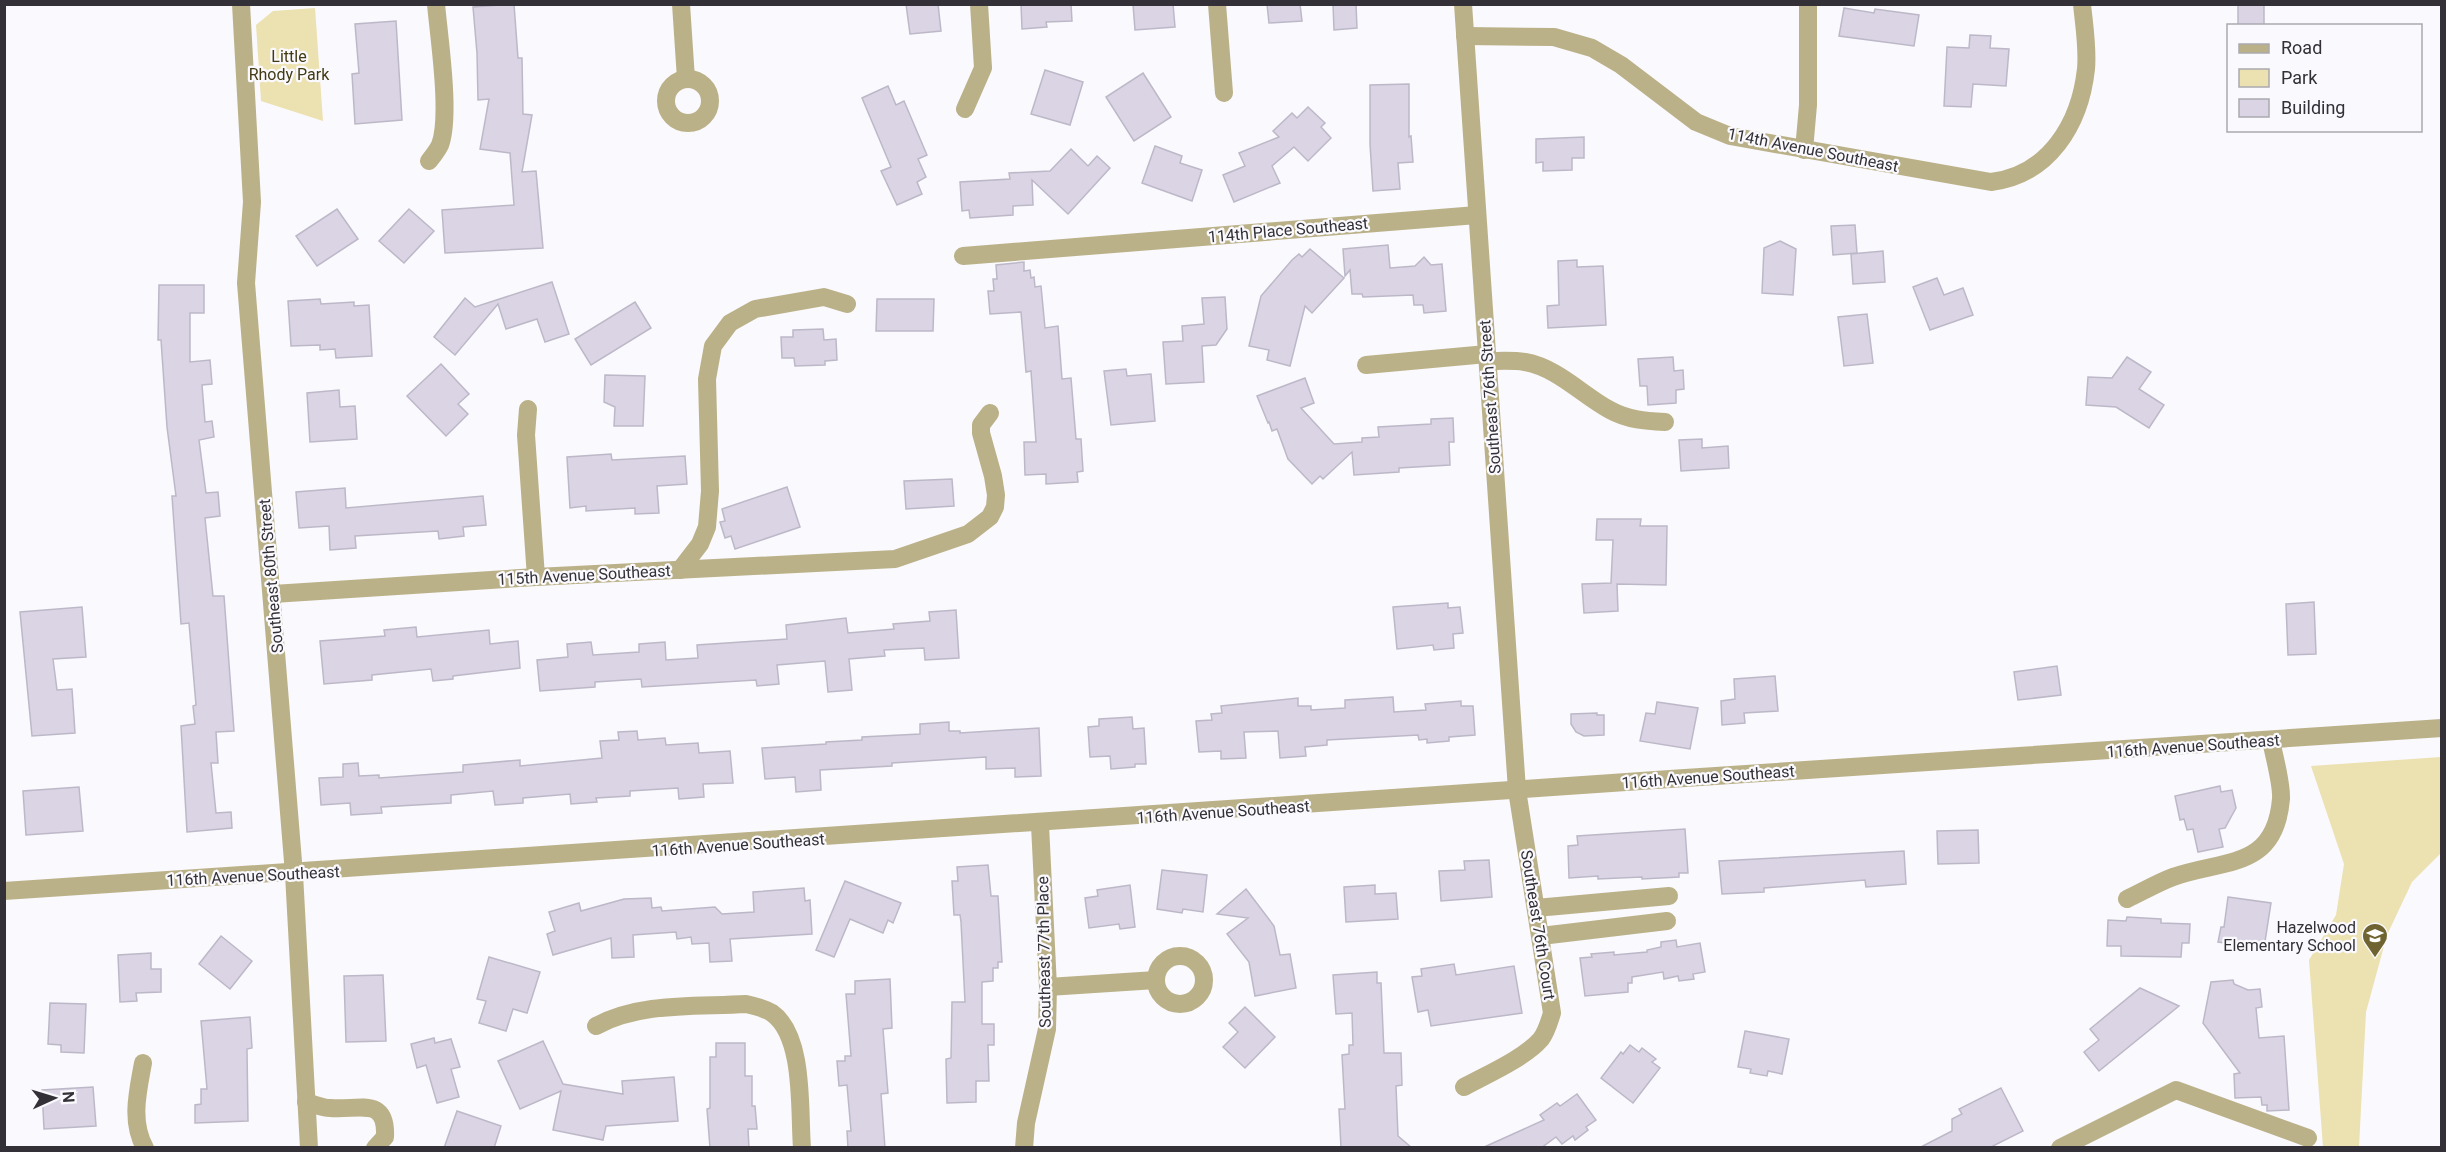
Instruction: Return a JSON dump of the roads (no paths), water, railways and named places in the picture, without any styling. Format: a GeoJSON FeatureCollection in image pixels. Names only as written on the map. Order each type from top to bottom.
{"type":"FeatureCollection","features":[{"type":"Feature","properties":{"kind":"street","name":"Southeast 80th Street"},"geometry":{"type":"LineString","coordinates":[[241,4],[252,202],[246,283],[294,874],[309,1148]]}},
{"type":"Feature","properties":{"kind":"street"},"geometry":{"type":"LineString","coordinates":[[429,161],[439,147],[444,130],[436,4]]}},
{"type":"Feature","properties":{"kind":"street"},"geometry":{"type":"LineString","coordinates":[[681,4],[687,79]]}},
{"type":"Feature","properties":{"kind":"street"},"geometry":{"type":"LineString","coordinates":[[965,109],[983,68],[979,4]]}},
{"type":"Feature","properties":{"kind":"street"},"geometry":{"type":"LineString","coordinates":[[1217,4],[1224,93]]}},
{"type":"Feature","properties":{"kind":"street","name":"Southeast 76th Street"},"geometry":{"type":"LineString","coordinates":[[1463,4],[1517,790]]}},
{"type":"Feature","properties":{"kind":"street"},"geometry":{"type":"LineString","coordinates":[[1804,150],[1808,105],[1808,4]]}},
{"type":"Feature","properties":{"kind":"street","name":"114th Avenue Southeast"},"geometry":{"type":"LineString","coordinates":[[1465,36],[1543,36],[1592,48],[1621,66],[1696,122],[1730,136],[1991,182],[2023,175],[2041,163],[2064,135],[2074,114],[2086,69],[2082,4]]}},
{"type":"Feature","properties":{"kind":"street","name":"114th Place Southeast"},"geometry":{"type":"LineString","coordinates":[[963,256],[1477,215]]}},
{"type":"Feature","properties":{"kind":"street"},"geometry":{"type":"LineString","coordinates":[[680,570],[700,544],[707,527],[710,491],[708,379],[713,346],[730,323],[755,309],[824,297],[847,304]]}},
{"type":"Feature","properties":{"kind":"street"},"geometry":{"type":"LineString","coordinates":[[1366,365],[1487,358],[1526,362],[1566,380],[1620,415],[1633,420],[1665,422]]}},
{"type":"Feature","properties":{"kind":"street"},"geometry":{"type":"LineString","coordinates":[[528,409],[526,435],[536,577]]}},
{"type":"Feature","properties":{"kind":"street","name":"115th Avenue Southeast"},"geometry":{"type":"LineString","coordinates":[[273,594],[536,577],[895,559],[968,534],[990,516],[995,507],[996,495],[991,466],[981,434],[981,425],[990,413]]}},
{"type":"Feature","properties":{"kind":"street","name":"116th Avenue Southeast"},"geometry":{"type":"LineString","coordinates":[[4,891],[1040,825],[1517,790],[2442,728]]}},
{"type":"Feature","properties":{"kind":"street"},"geometry":{"type":"LineString","coordinates":[[2127,899],[2172,877],[2248,858],[2264,845],[2272,834],[2281,798],[2271,740]]}},
{"type":"Feature","properties":{"kind":"street","name":"Southeast 76th Court"},"geometry":{"type":"LineString","coordinates":[[1464,1088],[1525,1052],[1539,1041],[1548,1028],[1551,1006],[1517,790]]}},
{"type":"Feature","properties":{"kind":"street","name":"Southeast 77th Place"},"geometry":{"type":"LineString","coordinates":[[1024,1148],[1026,1123],[1047,1029],[1048,987],[1040,825]]}},
{"type":"Feature","properties":{"kind":"street"},"geometry":{"type":"LineString","coordinates":[[1536,908],[1669,896]]}},
{"type":"Feature","properties":{"kind":"street"},"geometry":{"type":"LineString","coordinates":[[1541,936],[1667,921]]}},
{"type":"Feature","properties":{"kind":"street"},"geometry":{"type":"LineString","coordinates":[[1048,987],[1156,980]]}},
{"type":"Feature","properties":{"kind":"street"},"geometry":{"type":"LineString","coordinates":[[596,1026],[612,1017],[633,1011],[746,1004],[760,1007],[774,1014],[783,1024],[791,1040],[796,1059],[802,1148]]}},
{"type":"Feature","properties":{"kind":"street"},"geometry":{"type":"LineString","coordinates":[[143,1063],[136,1101],[137,1124],[145,1148]]}},
{"type":"Feature","properties":{"kind":"street"},"geometry":{"type":"LineString","coordinates":[[2064,1146],[2176,1090],[2308,1138]]}},
{"type":"Feature","properties":{"kind":"street"},"geometry":{"type":"LineString","coordinates":[[306,1102],[329,1108],[375,1109],[382,1115],[386,1126],[385,1137],[375,1148]]}},
{"type":"Feature","properties":{"kind":"place","name":"Hazelwood Elementary School"},"geometry":{"type":"Point","coordinates":[2375,959]}},
{"type":"Feature","properties":{"kind":"park label","name":"Little Rhody Park"},"geometry":{"type":"Point","coordinates":[289,65]}}]}
